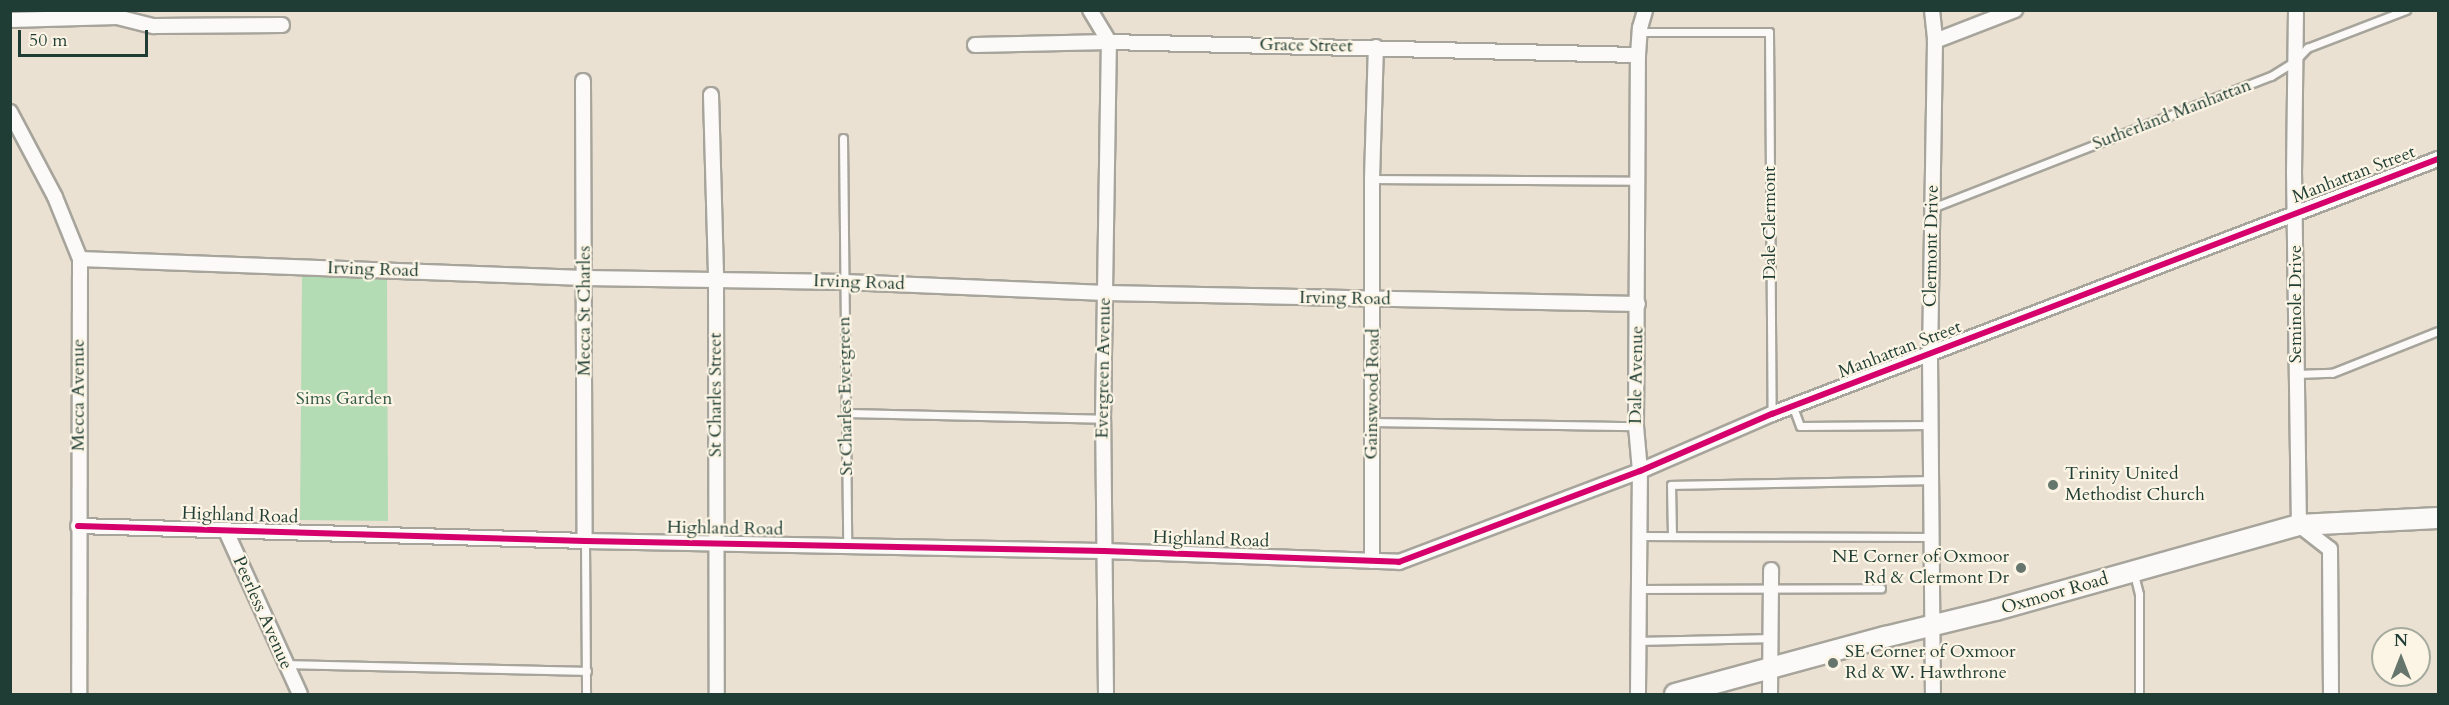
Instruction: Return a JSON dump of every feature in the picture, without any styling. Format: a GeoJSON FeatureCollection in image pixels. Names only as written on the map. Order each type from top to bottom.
{"type":"FeatureCollection","features":[{"type":"Feature","properties":{"kind":"main road","name":"Oxmoor Road"},"geometry":{"type":"LineString","coordinates":[[1675,694],[2133,572],[2299,525],[2439,518]]}},
{"type":"Feature","properties":{"kind":"street"},"geometry":{"type":"LineString","coordinates":[[1090,10],[1109,42]]}},
{"type":"Feature","properties":{"kind":"street","name":"Dale Avenue"},"geometry":{"type":"LineString","coordinates":[[1638,694],[1641,471],[1636,426],[1638,55],[1645,10]]}},
{"type":"Feature","properties":{"kind":"street","name":"Clermont Drive"},"geometry":{"type":"LineString","coordinates":[[1932,10],[1935,41],[1930,356],[1933,694]]}},
{"type":"Feature","properties":{"kind":"street"},"geometry":{"type":"LineString","coordinates":[[1935,41],[2015,10]]}},
{"type":"Feature","properties":{"kind":"street","name":"Seminole Drive"},"geometry":{"type":"LineString","coordinates":[[2296,10],[2295,374],[2299,525]]}},
{"type":"Feature","properties":{"kind":"street"},"geometry":{"type":"LineString","coordinates":[[10,20],[117,17],[154,26],[282,25]]}},
{"type":"Feature","properties":{"kind":"street","name":"Grace Street"},"geometry":{"type":"LineString","coordinates":[[975,45],[1109,42],[1638,55]]}},
{"type":"Feature","properties":{"kind":"street","name":"Evergreen Avenue"},"geometry":{"type":"LineString","coordinates":[[1103,694],[1103,419],[1109,42]]}},
{"type":"Feature","properties":{"kind":"street","name":"Gainswood Road"},"geometry":{"type":"LineString","coordinates":[[1372,561],[1374,300],[1372,178],[1376,47]]}},
{"type":"Feature","properties":{"kind":"street","name":"Mecca St Charles"},"geometry":{"type":"LineString","coordinates":[[583,81],[585,541]]}},
{"type":"Feature","properties":{"kind":"street","name":"St Charles Street"},"geometry":{"type":"LineString","coordinates":[[711,95],[716,279],[717,694]]}},
{"type":"Feature","properties":{"kind":"street","name":"Mecca Avenue"},"geometry":{"type":"LineString","coordinates":[[10,112],[55,197],[80,259],[79,694]]}},
{"type":"Feature","properties":{"kind":"street","name":"Manhattan Street"},"geometry":{"type":"LineString","coordinates":[[1372,561],[1400,562],[1641,471],[1772,414],[1930,356],[2439,159]]}},
{"type":"Feature","properties":{"kind":"street","name":"Irving Road"},"geometry":{"type":"LineString","coordinates":[[80,259],[585,278],[844,282],[1106,293],[1374,300],[1638,304]]}},
{"type":"Feature","properties":{"kind":"street"},"geometry":{"type":"LineString","coordinates":[[2299,525],[2330,549],[2331,694]]}},
{"type":"Feature","properties":{"kind":"street","name":"Highland Road"},"geometry":{"type":"LineString","coordinates":[[78,526],[1372,561]]}},
{"type":"Feature","properties":{"kind":"street","name":"Peerless Avenue"},"geometry":{"type":"LineString","coordinates":[[226,531],[284,664],[300,694]]}},
{"type":"Feature","properties":{"kind":"street"},"geometry":{"type":"LineString","coordinates":[[1770,694],[1771,570]]}},
{"type":"Feature","properties":{"kind":"lane","name":"Sutherland Manhattan"},"geometry":{"type":"LineString","coordinates":[[1932,208],[2271,76],[2295,61],[2307,48],[2406,10]]}},
{"type":"Feature","properties":{"kind":"lane","name":"Dale Clermont"},"geometry":{"type":"LineString","coordinates":[[1640,32],[1769,32],[1772,414]]}},
{"type":"Feature","properties":{"kind":"lane","name":"St Charles Evergreen"},"geometry":{"type":"LineString","coordinates":[[843,138],[848,547]]}},
{"type":"Feature","properties":{"kind":"lane"},"geometry":{"type":"LineString","coordinates":[[1372,178],[1637,182]]}},
{"type":"Feature","properties":{"kind":"lane"},"geometry":{"type":"LineString","coordinates":[[2295,374],[2332,373],[2439,331]]}},
{"type":"Feature","properties":{"kind":"lane"},"geometry":{"type":"LineString","coordinates":[[1793,407],[1800,426],[1932,425]]}},
{"type":"Feature","properties":{"kind":"lane"},"geometry":{"type":"LineString","coordinates":[[847,413],[1103,419]]}},
{"type":"Feature","properties":{"kind":"lane"},"geometry":{"type":"LineString","coordinates":[[1372,422],[1636,426]]}},
{"type":"Feature","properties":{"kind":"lane"},"geometry":{"type":"LineString","coordinates":[[1672,536],[1671,485],[1932,480]]}},
{"type":"Feature","properties":{"kind":"lane"},"geometry":{"type":"LineString","coordinates":[[1640,536],[1933,537]]}},
{"type":"Feature","properties":{"kind":"lane"},"geometry":{"type":"LineString","coordinates":[[585,541],[586,694]]}},
{"type":"Feature","properties":{"kind":"lane"},"geometry":{"type":"LineString","coordinates":[[2133,572],[2139,594],[2139,694]]}},
{"type":"Feature","properties":{"kind":"lane"},"geometry":{"type":"LineString","coordinates":[[1639,589],[1881,588]]}},
{"type":"Feature","properties":{"kind":"lane"},"geometry":{"type":"LineString","coordinates":[[1639,642],[1770,638]]}},
{"type":"Feature","properties":{"kind":"lane"},"geometry":{"type":"LineString","coordinates":[[284,664],[587,672]]}},
{"type":"Feature","properties":{"kind":"green space","name":"Sims Garden"},"geometry":{"type":"Polygon","coordinates":[[[302,275],[387,277],[388,521],[300,520],[302,275]]]}},
{"type":"Feature","properties":{"kind":"cycle path"},"geometry":{"type":"LineString","coordinates":[[78,526],[585,541],[1104,551],[1399,562],[1640,471],[1772,414],[2438,159]]}},
{"type":"Feature","properties":{"kind":"place","name":"Trinity United Methodist Church"},"geometry":{"type":"Point","coordinates":[2053,485]}},
{"type":"Feature","properties":{"kind":"place","name":"NE Corner of Oxmoor Rd & Clermont Dr"},"geometry":{"type":"Point","coordinates":[2021,568]}},
{"type":"Feature","properties":{"kind":"place","name":"SE Corner of Oxmoor Rd & W. Hawthrone"},"geometry":{"type":"Point","coordinates":[1833,663]}}]}
